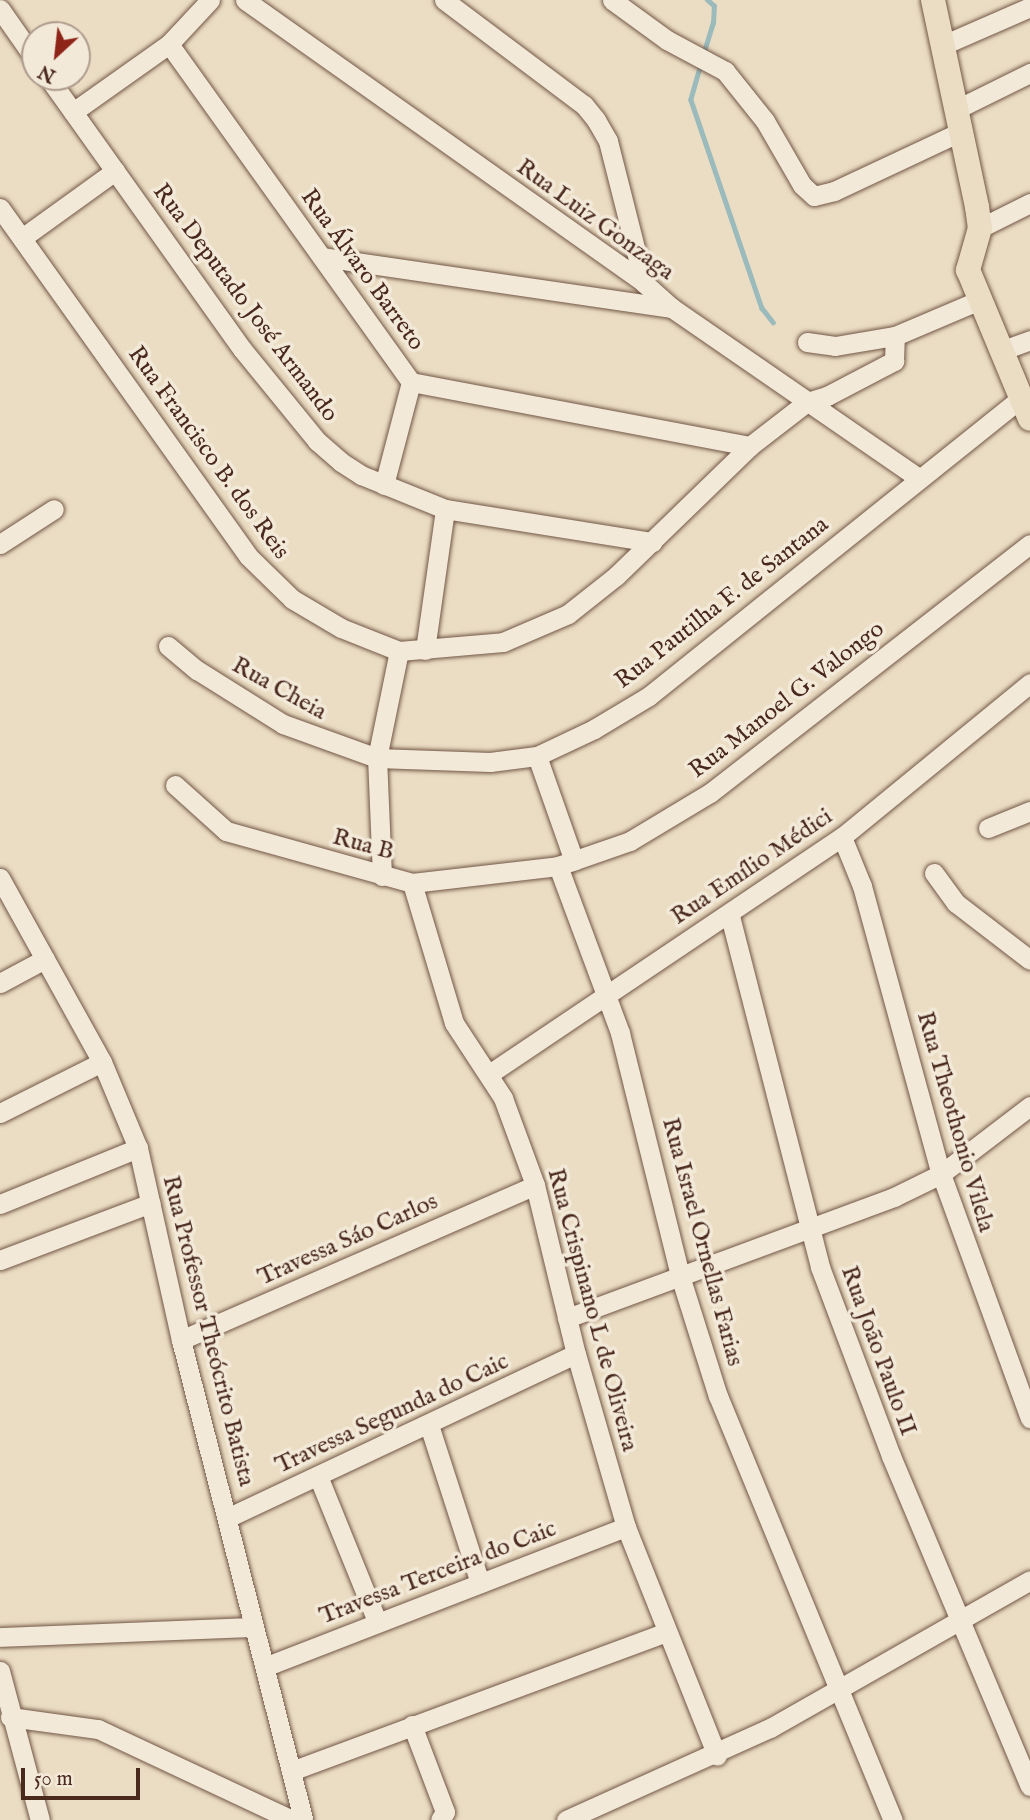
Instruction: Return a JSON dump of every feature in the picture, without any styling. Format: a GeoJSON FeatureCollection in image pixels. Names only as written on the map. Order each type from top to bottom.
{"type":"FeatureCollection","features":[{"type":"Feature","properties":{"kind":"main road"},"geometry":{"type":"LineString","coordinates":[[933,0],[980,228],[968,270],[1025,408]]}},
{"type":"Feature","properties":{"kind":"street"},"geometry":{"type":"LineString","coordinates":[[73,112],[169,44],[209,0]]}},
{"type":"Feature","properties":{"kind":"street","name":"Rua Luiz Gonzaga"},"geometry":{"type":"LineString","coordinates":[[245,0],[644,282],[672,308],[918,478]]}},
{"type":"Feature","properties":{"kind":"street"},"geometry":{"type":"LineString","coordinates":[[444,0],[584,105],[596,120],[608,141],[644,282]]}},
{"type":"Feature","properties":{"kind":"street"},"geometry":{"type":"LineString","coordinates":[[612,0],[656,33],[725,71],[752,103],[814,196],[957,121],[1030,73]]}},
{"type":"Feature","properties":{"kind":"street"},"geometry":{"type":"LineString","coordinates":[[943,45],[1030,7]]}},
{"type":"Feature","properties":{"kind":"street"},"geometry":{"type":"LineString","coordinates":[[0,9],[21,38]]}},
{"type":"Feature","properties":{"kind":"street","name":"Rua Álvaro Barreto"},"geometry":{"type":"LineString","coordinates":[[169,44],[411,382],[750,446]]}},
{"type":"Feature","properties":{"kind":"street","name":"Rua Deputado José Armando"},"geometry":{"type":"LineString","coordinates":[[58,91],[301,422],[341,462],[384,485],[445,509],[652,542]]}},
{"type":"Feature","properties":{"kind":"street"},"geometry":{"type":"LineString","coordinates":[[22,238],[115,171]]}},
{"type":"Feature","properties":{"kind":"street"},"geometry":{"type":"LineString","coordinates":[[980,228],[1030,202]]}},
{"type":"Feature","properties":{"kind":"street","name":"Rua Francisco B. dos Reis"},"geometry":{"type":"LineString","coordinates":[[0,208],[248,556],[292,599],[341,628],[399,651],[478,647],[538,630],[583,603],[652,542],[750,446],[807,402],[827,396],[894,361],[895,336]]}},
{"type":"Feature","properties":{"kind":"street"},"geometry":{"type":"LineString","coordinates":[[322,257],[672,308]]}},
{"type":"Feature","properties":{"kind":"street"},"geometry":{"type":"LineString","coordinates":[[807,342],[835,346],[895,336],[980,300]]}},
{"type":"Feature","properties":{"kind":"street"},"geometry":{"type":"LineString","coordinates":[[1003,350],[1030,340]]}},
{"type":"Feature","properties":{"kind":"street"},"geometry":{"type":"LineString","coordinates":[[384,485],[411,382]]}},
{"type":"Feature","properties":{"kind":"street","name":"Rua Pautilha F. de Santana"},"geometry":{"type":"LineString","coordinates":[[377,758],[490,762],[537,755],[594,729],[649,696],[918,478],[1025,408]]}},
{"type":"Feature","properties":{"kind":"street"},"geometry":{"type":"LineString","coordinates":[[2,538],[54,509]]}},
{"type":"Feature","properties":{"kind":"street"},"geometry":{"type":"LineString","coordinates":[[425,650],[445,509]]}},
{"type":"Feature","properties":{"kind":"street","name":"Rua Manoel G. Valongo"},"geometry":{"type":"LineString","coordinates":[[566,864],[630,841],[710,793],[1030,544]]}},
{"type":"Feature","properties":{"kind":"street","name":"Rua Cheia"},"geometry":{"type":"LineString","coordinates":[[167,646],[197,670],[283,724],[377,758]]}},
{"type":"Feature","properties":{"kind":"street"},"geometry":{"type":"LineString","coordinates":[[382,876],[377,758],[399,651]]}},
{"type":"Feature","properties":{"kind":"street","name":"Rua Emílio Médici"},"geometry":{"type":"LineString","coordinates":[[489,1074],[606,992],[730,916],[842,837],[1030,683]]}},
{"type":"Feature","properties":{"kind":"street","name":"Rua Israel Ornellas Farias"},"geometry":{"type":"LineString","coordinates":[[537,755],[566,864],[647,1129],[681,1279],[745,1468],[842,1690],[893,1820]]}},
{"type":"Feature","properties":{"kind":"street","name":"Rua B"},"geometry":{"type":"LineString","coordinates":[[175,785],[226,831],[412,883],[566,864]]}},
{"type":"Feature","properties":{"kind":"street"},"geometry":{"type":"LineString","coordinates":[[988,828],[1030,811]]}},
{"type":"Feature","properties":{"kind":"street","name":"Rua Theothonio Vilela"},"geometry":{"type":"LineString","coordinates":[[842,837],[862,886],[941,1174],[1030,1418]]}},
{"type":"Feature","properties":{"kind":"street"},"geometry":{"type":"LineString","coordinates":[[934,873],[956,903],[1030,960]]}},
{"type":"Feature","properties":{"kind":"street","name":"Rua Professor Theócrito Batista"},"geometry":{"type":"LineString","coordinates":[[0,878],[102,1062],[138,1148],[181,1340],[229,1517],[254,1628],[267,1666],[303,1820]]}},
{"type":"Feature","properties":{"kind":"street","name":"Rua Crispinano L de Oliveira"},"geometry":{"type":"LineString","coordinates":[[412,883],[454,1023],[489,1074],[510,1115],[535,1185],[576,1354],[626,1527],[716,1756]]}},
{"type":"Feature","properties":{"kind":"street","name":"Rua João Paulo II"},"geometry":{"type":"LineString","coordinates":[[730,916],[810,1230],[886,1444],[959,1623],[1030,1786]]}},
{"type":"Feature","properties":{"kind":"street"},"geometry":{"type":"LineString","coordinates":[[0,982],[45,959]]}},
{"type":"Feature","properties":{"kind":"street"},"geometry":{"type":"LineString","coordinates":[[0,1113],[102,1062]]}},
{"type":"Feature","properties":{"kind":"street"},"geometry":{"type":"LineString","coordinates":[[567,1318],[681,1279],[810,1230],[941,1174],[1030,1106]]}},
{"type":"Feature","properties":{"kind":"street"},"geometry":{"type":"LineString","coordinates":[[0,1204],[138,1148]]}},
{"type":"Feature","properties":{"kind":"street","name":"Travessa Sáo Carlos"},"geometry":{"type":"LineString","coordinates":[[181,1340],[535,1185]]}},
{"type":"Feature","properties":{"kind":"street"},"geometry":{"type":"LineString","coordinates":[[0,1260],[151,1203]]}},
{"type":"Feature","properties":{"kind":"street","name":"Travessa Segunda do Caic"},"geometry":{"type":"LineString","coordinates":[[229,1517],[576,1354]]}},
{"type":"Feature","properties":{"kind":"street"},"geometry":{"type":"LineString","coordinates":[[429,1425],[480,1583]]}},
{"type":"Feature","properties":{"kind":"street"},"geometry":{"type":"LineString","coordinates":[[318,1476],[377,1621]]}},
{"type":"Feature","properties":{"kind":"street","name":"Travessa Terceira do Caic"},"geometry":{"type":"LineString","coordinates":[[267,1666],[377,1621],[626,1527]]}},
{"type":"Feature","properties":{"kind":"street"},"geometry":{"type":"LineString","coordinates":[[566,1820],[716,1756],[842,1690],[1030,1580]]}},
{"type":"Feature","properties":{"kind":"street"},"geometry":{"type":"LineString","coordinates":[[0,1637],[254,1628]]}},
{"type":"Feature","properties":{"kind":"street"},"geometry":{"type":"LineString","coordinates":[[291,1771],[666,1632]]}},
{"type":"Feature","properties":{"kind":"street"},"geometry":{"type":"LineString","coordinates":[[0,1671],[10,1717],[40,1820]]}},
{"type":"Feature","properties":{"kind":"street"},"geometry":{"type":"LineString","coordinates":[[10,1717],[98,1729],[292,1820]]}},
{"type":"Feature","properties":{"kind":"street"},"geometry":{"type":"LineString","coordinates":[[412,1725],[445,1812],[440,1820]]}},
{"type":"Feature","properties":{"kind":"waterway"},"geometry":{"type":"LineString","coordinates":[[703,55],[713,23],[714,6],[707,0]]}},
{"type":"Feature","properties":{"kind":"waterway"},"geometry":{"type":"LineString","coordinates":[[701,64],[691,100],[762,308],[773,322]]}}]}
